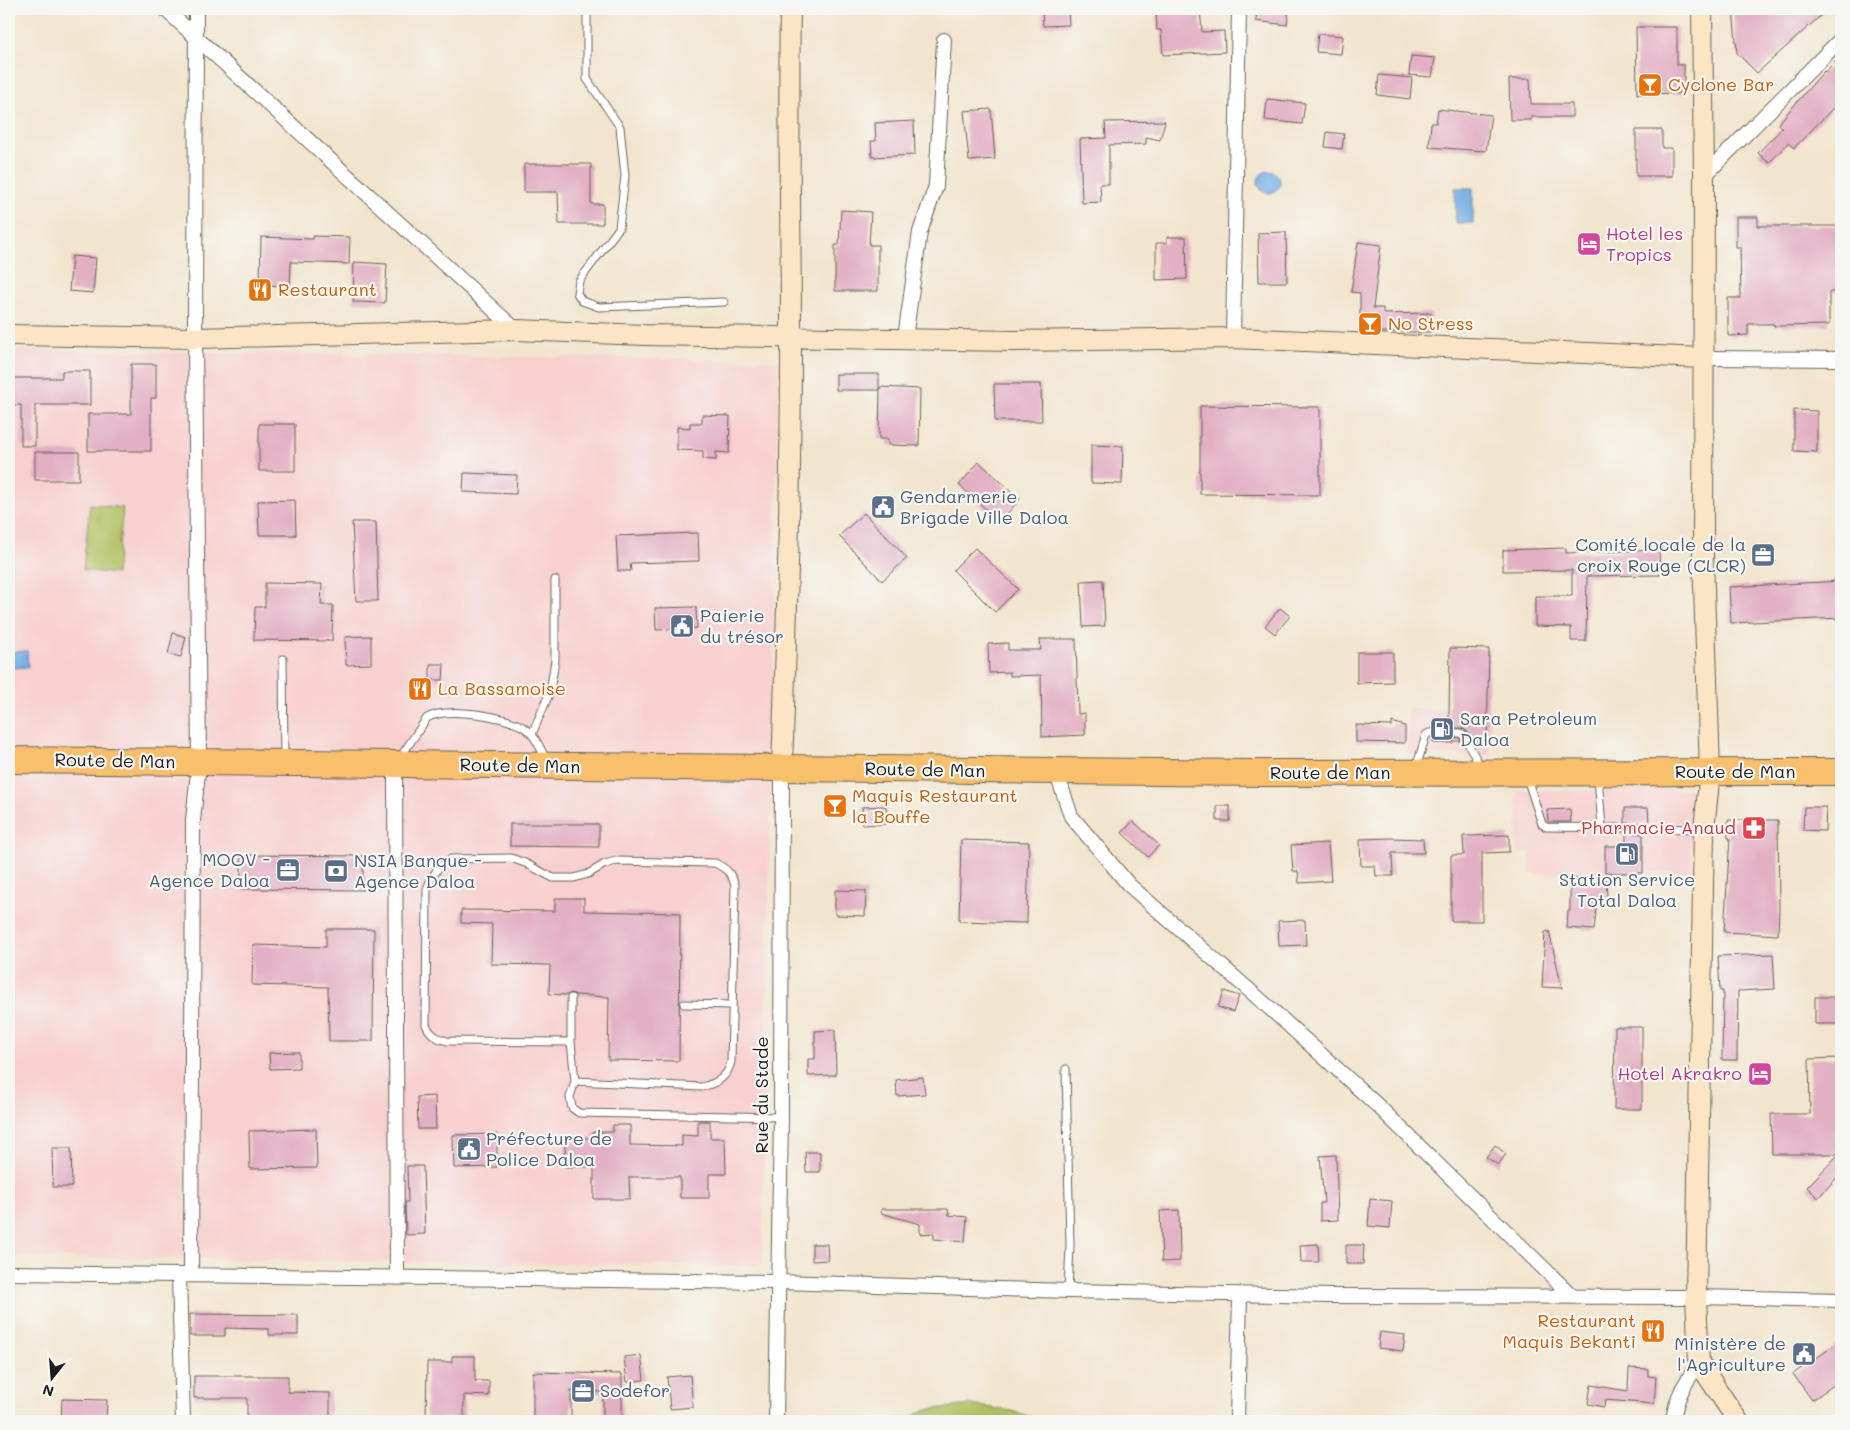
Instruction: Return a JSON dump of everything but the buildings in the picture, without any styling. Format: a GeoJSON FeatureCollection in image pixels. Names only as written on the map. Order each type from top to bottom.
{"type":"FeatureCollection","features":[{"type":"Feature","properties":{"kind":"highway","name":"Route de Man"},"geometry":{"type":"LineString","coordinates":[[9,760],[1056,771],[1414,773],[1841,772]]}},
{"type":"Feature","properties":{"kind":"street"},"geometry":{"type":"LineString","coordinates":[[165,9],[516,330]]}},
{"type":"Feature","properties":{"kind":"street"},"geometry":{"type":"LineString","coordinates":[[183,1421],[193,821],[199,762],[195,338],[196,9]]}},
{"type":"Feature","properties":{"kind":"street"},"geometry":{"type":"LineString","coordinates":[[782,768],[788,610],[791,336],[788,110],[790,9]]}},
{"type":"Feature","properties":{"kind":"street"},"geometry":{"type":"LineString","coordinates":[[1233,338],[1238,9]]}},
{"type":"Feature","properties":{"kind":"street"},"geometry":{"type":"LineString","coordinates":[[1702,9],[1704,556],[1710,772],[1704,829],[1696,1297],[1699,1363],[1738,1421]]}},
{"type":"Feature","properties":{"kind":"street"},"geometry":{"type":"LineString","coordinates":[[1704,176],[1841,39]]}},
{"type":"Feature","properties":{"kind":"street"},"geometry":{"type":"LineString","coordinates":[[905,338],[920,232],[936,186],[944,40]]}},
{"type":"Feature","properties":{"kind":"street"},"geometry":{"type":"LineString","coordinates":[[9,335],[195,338],[516,330],[645,335],[1014,341],[1233,338],[1703,358],[1841,359]]}},
{"type":"Feature","properties":{"kind":"street"},"geometry":{"type":"LineString","coordinates":[[395,764],[397,1278]]}},
{"type":"Feature","properties":{"kind":"street","name":"Rue du Stade"},"geometry":{"type":"LineString","coordinates":[[776,1421],[782,768]]}},
{"type":"Feature","properties":{"kind":"street"},"geometry":{"type":"LineString","coordinates":[[1056,771],[1071,816],[1129,884],[1274,1011],[1378,1106],[1573,1297]]}},
{"type":"Feature","properties":{"kind":"street"},"geometry":{"type":"LineString","coordinates":[[9,1273],[778,1282],[1240,1294],[1696,1297],[1841,1300]]}},
{"type":"Feature","properties":{"kind":"street"},"geometry":{"type":"LineString","coordinates":[[1237,1421],[1240,1294]]}},
{"type":"Feature","properties":{"kind":"street"},"geometry":{"type":"LineString","coordinates":[[1673,1421],[1674,1410],[1681,1388],[1699,1363]]}},
{"type":"Feature","properties":{"kind":"lane"},"geometry":{"type":"LineString","coordinates":[[587,9],[587,79],[620,128],[625,176],[619,228],[578,281],[577,293],[582,301],[599,307],[724,302]]}},
{"type":"Feature","properties":{"kind":"lane"},"geometry":{"type":"LineString","coordinates":[[532,734],[550,692],[555,660],[554,580]]}},
{"type":"Feature","properties":{"kind":"lane"},"geometry":{"type":"LineString","coordinates":[[283,659],[284,763]]}},
{"type":"Feature","properties":{"kind":"lane"},"geometry":{"type":"LineString","coordinates":[[395,764],[427,718],[434,714],[478,713],[524,727],[532,734],[550,766]]}},
{"type":"Feature","properties":{"kind":"lane"},"geometry":{"type":"LineString","coordinates":[[1414,773],[1426,736],[1429,733],[1461,733],[1484,773]]}},
{"type":"Feature","properties":{"kind":"lane"},"geometry":{"type":"LineString","coordinates":[[1525,773],[1542,824],[1546,827],[1704,829]]}},
{"type":"Feature","properties":{"kind":"lane"},"geometry":{"type":"LineString","coordinates":[[1597,773],[1602,827]]}},
{"type":"Feature","properties":{"kind":"lane"},"geometry":{"type":"LineString","coordinates":[[572,1042],[447,1040],[437,1038],[430,1033],[426,1025],[428,889],[431,879],[439,866],[451,860],[511,858],[525,863],[553,878],[574,878],[588,874],[604,864],[616,862],[715,864],[724,867],[731,874],[735,885],[731,1062],[729,1071],[714,1084],[702,1087],[575,1081]]}},
{"type":"Feature","properties":{"kind":"lane"},"geometry":{"type":"LineString","coordinates":[[571,998],[575,1081],[570,1097],[572,1108],[579,1113],[780,1117]]}},
{"type":"Feature","properties":{"kind":"lane"},"geometry":{"type":"LineString","coordinates":[[684,1004],[732,1005]]}},
{"type":"Feature","properties":{"kind":"lane"},"geometry":{"type":"LineString","coordinates":[[1066,1069],[1070,1245],[1068,1291]]}},
{"type":"Feature","properties":{"kind":"shaded area"},"geometry":{"type":"Polygon","coordinates":[[[9,350],[779,360],[762,1266],[9,1257],[9,350]]]}},
{"type":"Feature","properties":{"kind":"shaded area"},"geometry":{"type":"Polygon","coordinates":[[[1408,708],[1491,711],[1490,756],[1407,754],[1408,708]]]}},
{"type":"Feature","properties":{"kind":"shaded area"},"geometry":{"type":"Polygon","coordinates":[[[1691,789],[1692,872],[1530,874],[1530,853],[1518,852],[1517,791],[1691,789]]]}},
{"type":"Feature","properties":{"kind":"green space"},"geometry":{"type":"Polygon","coordinates":[[[90,504],[123,508],[116,574],[83,570],[90,504]]]}},
{"type":"Feature","properties":{"kind":"green space"},"geometry":{"type":"Polygon","coordinates":[[[971,1405],[1012,1411],[1044,1421],[906,1421],[925,1410],[971,1405]]]}},
{"type":"Feature","properties":{"kind":"water"},"geometry":{"type":"Polygon","coordinates":[[[1269,171],[1279,178],[1280,182],[1273,192],[1269,193],[1259,186],[1258,182],[1265,172],[1269,171]]]}},
{"type":"Feature","properties":{"kind":"water"},"geometry":{"type":"Polygon","coordinates":[[[1455,188],[1473,188],[1473,223],[1456,223],[1455,188]]]}},
{"type":"Feature","properties":{"kind":"water"},"geometry":{"type":"Polygon","coordinates":[[[27,651],[28,667],[9,668],[9,652],[27,651]]]}},
{"type":"Feature","properties":{"kind":"place","name":"Cyclone Bar"},"geometry":{"type":"Point","coordinates":[1650,85]}},
{"type":"Feature","properties":{"kind":"place","name":"Hotel les Tropics"},"geometry":{"type":"Point","coordinates":[1589,244]}},
{"type":"Feature","properties":{"kind":"place","name":"Restaurant"},"geometry":{"type":"Point","coordinates":[260,290]}},
{"type":"Feature","properties":{"kind":"place","name":"No Stress"},"geometry":{"type":"Point","coordinates":[1370,324]}},
{"type":"Feature","properties":{"kind":"place","name":"Gendarmerie Brigade Ville Daloa"},"geometry":{"type":"Point","coordinates":[883,507]}},
{"type":"Feature","properties":{"kind":"place","name":"Comité locale de la croix Rouge (CLCR)"},"geometry":{"type":"Point","coordinates":[1763,555]}},
{"type":"Feature","properties":{"kind":"place","name":"Paierie du trésor"},"geometry":{"type":"Point","coordinates":[682,626]}},
{"type":"Feature","properties":{"kind":"place","name":"La Bassamoise"},"geometry":{"type":"Point","coordinates":[420,689]}},
{"type":"Feature","properties":{"kind":"place","name":"Sara Petroleum Daloa"},"geometry":{"type":"Point","coordinates":[1442,729]}},
{"type":"Feature","properties":{"kind":"place","name":"Maquis Restaurant la Bouffe"},"geometry":{"type":"Point","coordinates":[835,806]}},
{"type":"Feature","properties":{"kind":"place","name":"Pharmacie Anaud"},"geometry":{"type":"Point","coordinates":[1754,828]}},
{"type":"Feature","properties":{"kind":"place","name":"Station Service Total Daloa"},"geometry":{"type":"Point","coordinates":[1627,854]}},
{"type":"Feature","properties":{"kind":"place","name":"MOOV - Agence Daloa"},"geometry":{"type":"Point","coordinates":[288,870]}},
{"type":"Feature","properties":{"kind":"place","name":"NSIA Banque - Agence Daloa"},"geometry":{"type":"Point","coordinates":[336,871]}},
{"type":"Feature","properties":{"kind":"place","name":"Hotel Akrakro"},"geometry":{"type":"Point","coordinates":[1760,1074]}},
{"type":"Feature","properties":{"kind":"place","name":"Préfecture de Police Daloa"},"geometry":{"type":"Point","coordinates":[469,1149]}},
{"type":"Feature","properties":{"kind":"place","name":"Restaurant Maquis Bekanti"},"geometry":{"type":"Point","coordinates":[1653,1331]}},
{"type":"Feature","properties":{"kind":"place","name":"Ministère de l'Agriculture"},"geometry":{"type":"Point","coordinates":[1804,1354]}},
{"type":"Feature","properties":{"kind":"place","name":"Sodefor"},"geometry":{"type":"Point","coordinates":[583,1391]}}]}
